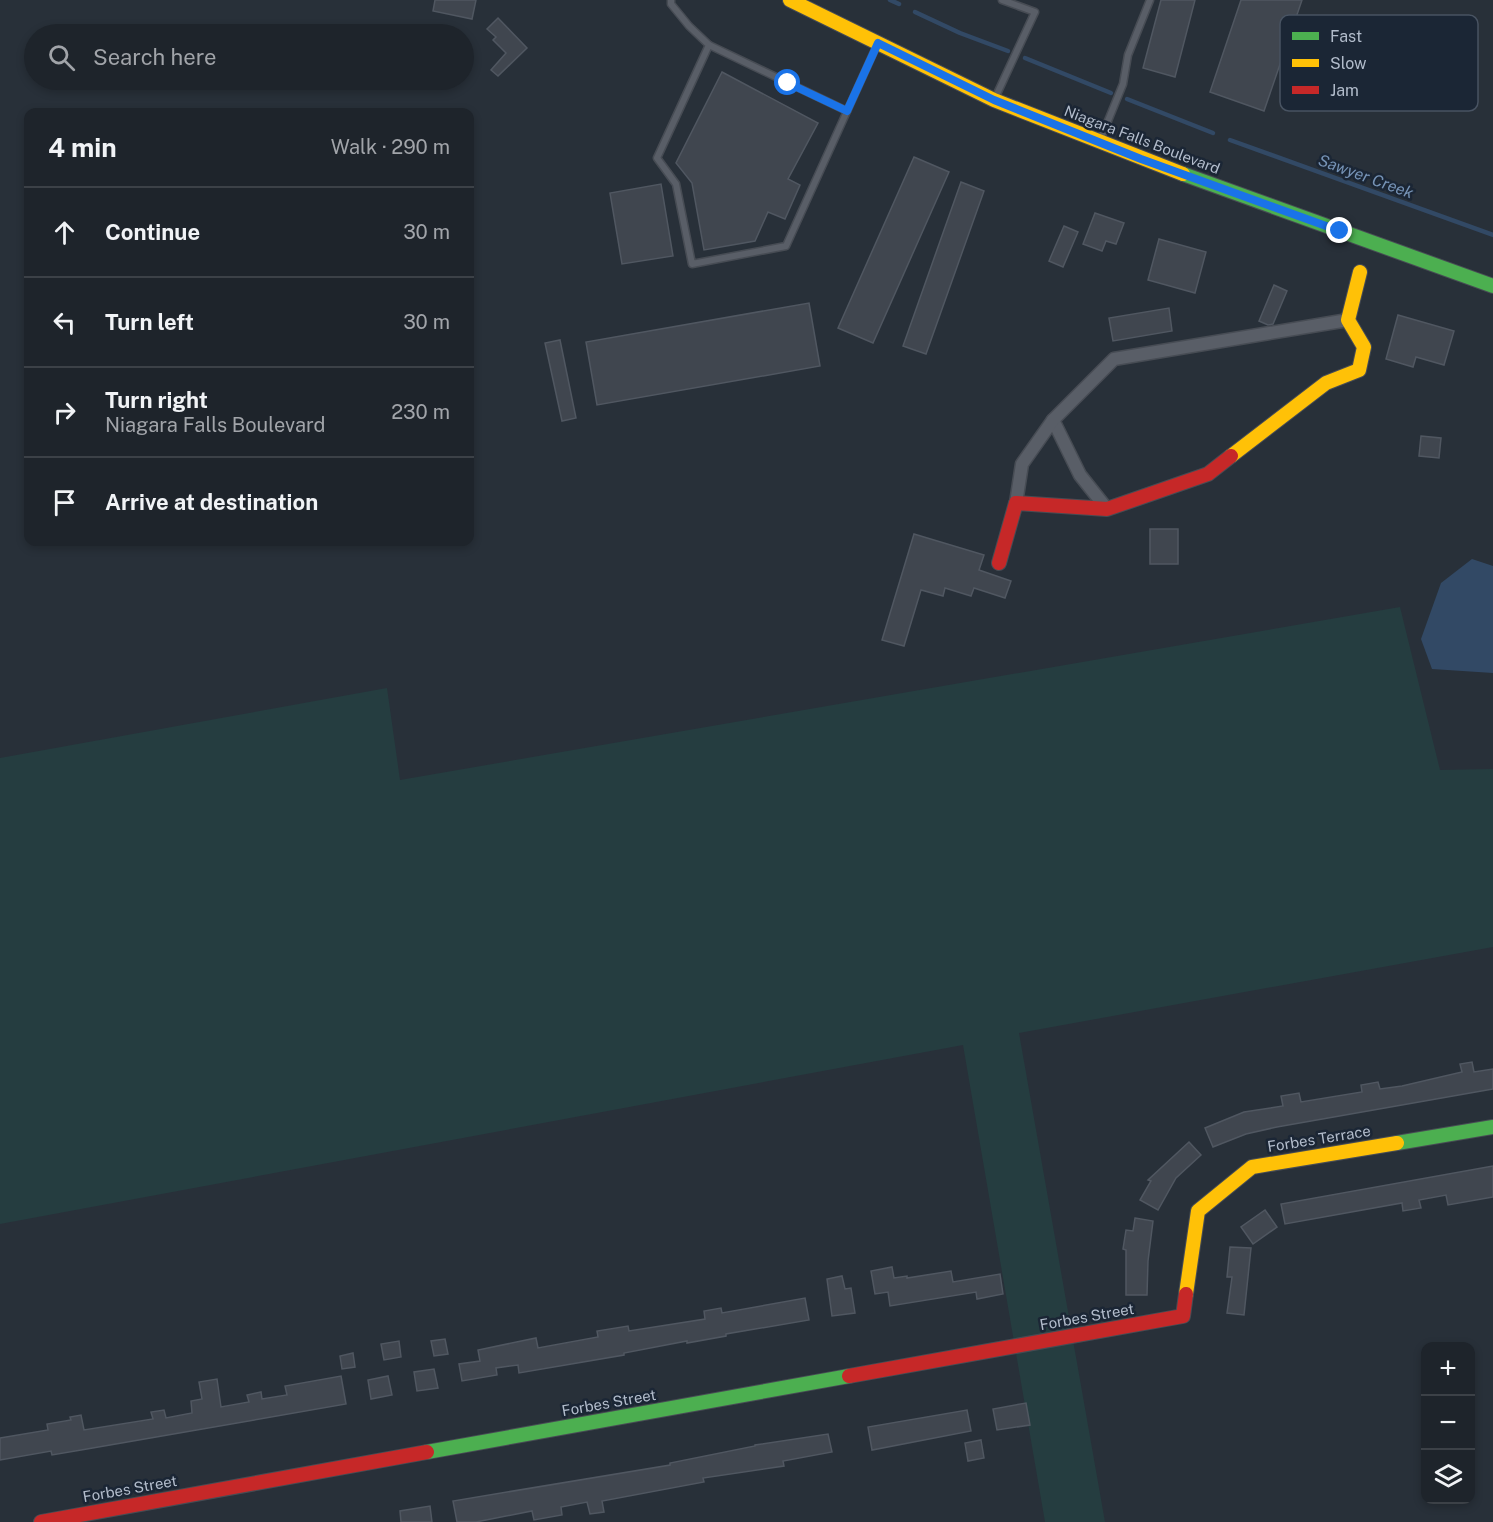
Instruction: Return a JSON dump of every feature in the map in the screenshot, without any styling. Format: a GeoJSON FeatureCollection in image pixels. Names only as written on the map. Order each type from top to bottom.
{"type":"FeatureCollection","features":[{"type":"Feature","properties":{"kind":"street","name":"Niagara Falls Boulevard"},"geometry":{"type":"LineString","coordinates":[[790,0],[994,100],[1141,159],[1493,286]]}},
{"type":"Feature","properties":{"kind":"street"},"geometry":{"type":"LineString","coordinates":[[1016,503],[1107,508],[1208,474],[1326,383],[1359,370],[1364,347],[1348,320],[1360,272]]}},
{"type":"Feature","properties":{"kind":"street"},"geometry":{"type":"LineString","coordinates":[[999,563],[1016,503],[1022,464],[1053,420],[1114,359],[1348,320]]}},
{"type":"Feature","properties":{"kind":"street"},"geometry":{"type":"LineString","coordinates":[[1053,420],[1080,476],[1107,508]]}},
{"type":"Feature","properties":{"kind":"street","name":"Forbes Terrace"},"geometry":{"type":"LineString","coordinates":[[1183,1316],[1198,1211],[1252,1167],[1493,1127]]}},
{"type":"Feature","properties":{"kind":"street","name":"Forbes Street"},"geometry":{"type":"LineString","coordinates":[[40,1522],[1183,1316]]}},
{"type":"Feature","properties":{"kind":"lane"},"geometry":{"type":"LineString","coordinates":[[671,0],[671,4],[689,26],[709,45],[847,111]]}},
{"type":"Feature","properties":{"kind":"lane"},"geometry":{"type":"LineString","coordinates":[[994,100],[1035,12],[1002,0]]}},
{"type":"Feature","properties":{"kind":"lane"},"geometry":{"type":"LineString","coordinates":[[1099,142],[1123,84],[1128,55],[1150,0]]}},
{"type":"Feature","properties":{"kind":"lane"},"geometry":{"type":"LineString","coordinates":[[709,45],[657,158],[676,184],[692,264],[786,246],[878,43]]}},
{"type":"Feature","properties":{"kind":"green space"},"geometry":{"type":"Polygon","coordinates":[[[1400,607],[1440,770],[1493,769],[1493,947],[1019,1033],[1105,1522],[1045,1522],[963,1045],[0,1224],[0,758],[387,688],[400,780],[1400,607]]]}},
{"type":"Feature","properties":{"kind":"water"},"geometry":{"type":"Polygon","coordinates":[[[1472,559],[1493,566],[1493,673],[1432,669],[1421,639],[1441,583],[1472,559]]]}},
{"type":"Feature","properties":{"kind":"building"},"geometry":{"type":"Polygon","coordinates":[[[435,0],[476,0],[472,19],[433,11],[435,0]]]}},
{"type":"Feature","properties":{"kind":"building"},"geometry":{"type":"Polygon","coordinates":[[[1161,0],[1195,0],[1175,77],[1143,68],[1161,0]]]}},
{"type":"Feature","properties":{"kind":"building"},"geometry":{"type":"Polygon","coordinates":[[[1241,0],[1302,0],[1297,15],[1280,15],[1280,64],[1264,111],[1210,92],[1241,0]]]}},
{"type":"Feature","properties":{"kind":"building"},"geometry":{"type":"Polygon","coordinates":[[[498,18],[527,48],[498,76],[491,70],[506,53],[493,40],[496,37],[487,29],[498,18]]]}},
{"type":"Feature","properties":{"kind":"building"},"geometry":{"type":"Polygon","coordinates":[[[722,72],[818,123],[788,179],[800,185],[785,219],[768,212],[755,241],[704,250],[692,183],[676,163],[722,72]]]}},
{"type":"Feature","properties":{"kind":"building"},"geometry":{"type":"Polygon","coordinates":[[[914,157],[949,172],[873,343],[838,328],[914,157]]]}},
{"type":"Feature","properties":{"kind":"building"},"geometry":{"type":"Polygon","coordinates":[[[961,182],[984,191],[926,354],[903,346],[961,182]]]}},
{"type":"Feature","properties":{"kind":"building"},"geometry":{"type":"Polygon","coordinates":[[[661,184],[673,256],[622,264],[610,193],[661,184]]]}},
{"type":"Feature","properties":{"kind":"building"},"geometry":{"type":"Polygon","coordinates":[[[1095,213],[1124,223],[1116,244],[1106,241],[1102,251],[1083,244],[1095,213]]]}},
{"type":"Feature","properties":{"kind":"building"},"geometry":{"type":"Polygon","coordinates":[[[1064,226],[1078,232],[1063,267],[1049,261],[1064,226]]]}},
{"type":"Feature","properties":{"kind":"building"},"geometry":{"type":"Polygon","coordinates":[[[1159,239],[1206,252],[1195,293],[1148,280],[1159,239]]]}},
{"type":"Feature","properties":{"kind":"building"},"geometry":{"type":"Polygon","coordinates":[[[1274,285],[1287,291],[1273,324],[1268,325],[1259,321],[1274,285]]]}},
{"type":"Feature","properties":{"kind":"building"},"geometry":{"type":"Polygon","coordinates":[[[809,303],[820,366],[597,405],[586,342],[809,303]]]}},
{"type":"Feature","properties":{"kind":"building"},"geometry":{"type":"Polygon","coordinates":[[[1169,308],[1172,331],[1113,341],[1109,318],[1169,308]]]}},
{"type":"Feature","properties":{"kind":"building"},"geometry":{"type":"Polygon","coordinates":[[[1398,315],[1454,331],[1444,365],[1416,357],[1413,367],[1386,359],[1398,315]]]}},
{"type":"Feature","properties":{"kind":"building"},"geometry":{"type":"Polygon","coordinates":[[[560,340],[576,418],[562,421],[545,343],[560,340]]]}},
{"type":"Feature","properties":{"kind":"building"},"geometry":{"type":"Polygon","coordinates":[[[1421,436],[1441,438],[1439,458],[1419,456],[1421,436]]]}},
{"type":"Feature","properties":{"kind":"building"},"geometry":{"type":"Polygon","coordinates":[[[1150,529],[1178,529],[1178,564],[1150,564],[1150,529]]]}},
{"type":"Feature","properties":{"kind":"building"},"geometry":{"type":"Polygon","coordinates":[[[914,534],[984,555],[979,570],[1011,581],[1005,598],[974,588],[971,596],[945,588],[943,596],[921,590],[904,646],[882,640],[914,534]]]}},
{"type":"Feature","properties":{"kind":"building"},"geometry":{"type":"Polygon","coordinates":[[[1472,1062],[1474,1072],[1493,1069],[1493,1089],[1277,1127],[1246,1134],[1213,1147],[1205,1128],[1244,1112],[1283,1106],[1281,1096],[1299,1093],[1301,1102],[1362,1092],[1361,1085],[1378,1082],[1380,1089],[1402,1086],[1462,1072],[1460,1064],[1472,1062]]]}},
{"type":"Feature","properties":{"kind":"building"},"geometry":{"type":"Polygon","coordinates":[[[1189,1142],[1201,1155],[1176,1178],[1158,1210],[1140,1200],[1151,1181],[1148,1180],[1189,1142]]]}},
{"type":"Feature","properties":{"kind":"building"},"geometry":{"type":"Polygon","coordinates":[[[1493,1166],[1493,1197],[1448,1205],[1446,1195],[1419,1200],[1421,1208],[1403,1211],[1402,1203],[1285,1224],[1281,1204],[1493,1166]]]}},
{"type":"Feature","properties":{"kind":"building"},"geometry":{"type":"Polygon","coordinates":[[[1265,1210],[1277,1227],[1253,1244],[1241,1227],[1265,1210]]]}},
{"type":"Feature","properties":{"kind":"building"},"geometry":{"type":"Polygon","coordinates":[[[1135,1218],[1153,1221],[1147,1295],[1126,1295],[1126,1250],[1123,1249],[1126,1230],[1133,1231],[1135,1218]]]}},
{"type":"Feature","properties":{"kind":"building"},"geometry":{"type":"Polygon","coordinates":[[[1230,1247],[1251,1248],[1244,1315],[1227,1313],[1232,1277],[1227,1277],[1230,1247]]]}},
{"type":"Feature","properties":{"kind":"building"},"geometry":{"type":"Polygon","coordinates":[[[892,1267],[894,1278],[951,1271],[953,1282],[1000,1274],[1003,1294],[977,1299],[976,1292],[890,1306],[888,1292],[875,1294],[871,1271],[892,1267]]]}},
{"type":"Feature","properties":{"kind":"building"},"geometry":{"type":"Polygon","coordinates":[[[842,1276],[845,1289],[851,1288],[855,1313],[832,1316],[827,1279],[842,1276]]]}},
{"type":"Feature","properties":{"kind":"building"},"geometry":{"type":"Polygon","coordinates":[[[805,1298],[809,1320],[519,1373],[518,1365],[496,1368],[497,1375],[462,1381],[459,1364],[480,1361],[478,1350],[536,1338],[538,1348],[598,1337],[597,1331],[628,1326],[629,1331],[705,1319],[704,1311],[721,1308],[722,1313],[805,1298]]]}},
{"type":"Feature","properties":{"kind":"building"},"geometry":{"type":"Polygon","coordinates":[[[445,1339],[448,1354],[434,1356],[431,1341],[445,1339]]]}},
{"type":"Feature","properties":{"kind":"building"},"geometry":{"type":"Polygon","coordinates":[[[399,1341],[401,1357],[384,1360],[381,1344],[399,1341]]]}},
{"type":"Feature","properties":{"kind":"building"},"geometry":{"type":"Polygon","coordinates":[[[353,1353],[355,1367],[342,1369],[340,1356],[353,1353]]]}},
{"type":"Feature","properties":{"kind":"building"},"geometry":{"type":"Polygon","coordinates":[[[434,1369],[438,1388],[417,1391],[414,1372],[434,1369]]]}},
{"type":"Feature","properties":{"kind":"building"},"geometry":{"type":"Polygon","coordinates":[[[341,1376],[346,1404],[52,1455],[51,1451],[0,1460],[0,1438],[48,1430],[47,1424],[71,1420],[70,1417],[81,1415],[84,1430],[153,1419],[151,1412],[164,1410],[166,1418],[192,1413],[191,1401],[202,1399],[199,1382],[217,1379],[221,1407],[249,1402],[247,1395],[261,1392],[262,1399],[287,1395],[285,1386],[341,1376]]]}},
{"type":"Feature","properties":{"kind":"building"},"geometry":{"type":"Polygon","coordinates":[[[388,1376],[392,1395],[371,1399],[368,1380],[388,1376]]]}},
{"type":"Feature","properties":{"kind":"building"},"geometry":{"type":"Polygon","coordinates":[[[1026,1403],[1030,1425],[997,1430],[993,1409],[1026,1403]]]}},
{"type":"Feature","properties":{"kind":"building"},"geometry":{"type":"Polygon","coordinates":[[[967,1410],[971,1431],[872,1450],[868,1427],[967,1410]]]}},
{"type":"Feature","properties":{"kind":"building"},"geometry":{"type":"Polygon","coordinates":[[[828,1434],[832,1452],[783,1461],[784,1466],[703,1478],[704,1482],[602,1501],[604,1512],[590,1514],[587,1502],[561,1507],[562,1515],[534,1520],[532,1511],[476,1522],[457,1522],[453,1501],[670,1465],[670,1463],[755,1445],[828,1434]]]}},
{"type":"Feature","properties":{"kind":"building"},"geometry":{"type":"Polygon","coordinates":[[[981,1440],[984,1458],[968,1461],[965,1443],[981,1440]]]}},
{"type":"Feature","properties":{"kind":"building"},"geometry":{"type":"Polygon","coordinates":[[[430,1506],[432,1522],[401,1522],[400,1511],[430,1506]]]}},
{"type":"Feature","properties":{"kind":"waterway","name":"Sawyer Creek"},"geometry":{"type":"LineString","coordinates":[[890,0],[899,4]]}},
{"type":"Feature","properties":{"kind":"waterway","name":"Sawyer Creek"},"geometry":{"type":"LineString","coordinates":[[915,12],[960,33],[1008,51]]}},
{"type":"Feature","properties":{"kind":"waterway","name":"Sawyer Creek"},"geometry":{"type":"LineString","coordinates":[[1025,58],[1111,93]]}},
{"type":"Feature","properties":{"kind":"waterway","name":"Sawyer Creek"},"geometry":{"type":"LineString","coordinates":[[1127,99],[1213,133]]}},
{"type":"Feature","properties":{"kind":"waterway","name":"Sawyer Creek"},"geometry":{"type":"LineString","coordinates":[[1230,140],[1493,235]]}},
{"type":"Feature","properties":{"kind":"traffic: fast"},"geometry":{"type":"LineString","coordinates":[[1183,174],[1493,286]]}},
{"type":"Feature","properties":{"kind":"traffic: fast"},"geometry":{"type":"LineString","coordinates":[[1397,1143],[1493,1127]]}},
{"type":"Feature","properties":{"kind":"traffic: fast"},"geometry":{"type":"LineString","coordinates":[[427,1452],[849,1376]]}},
{"type":"Feature","properties":{"kind":"traffic: slow"},"geometry":{"type":"LineString","coordinates":[[790,0],[994,100],[1183,174]]}},
{"type":"Feature","properties":{"kind":"traffic: slow"},"geometry":{"type":"LineString","coordinates":[[1231,456],[1326,383],[1359,370],[1364,347],[1348,320],[1360,272]]}},
{"type":"Feature","properties":{"kind":"traffic: slow"},"geometry":{"type":"LineString","coordinates":[[1186,1294],[1198,1211],[1252,1167],[1397,1143]]}},
{"type":"Feature","properties":{"kind":"traffic: jam"},"geometry":{"type":"LineString","coordinates":[[999,563],[1016,503],[1107,509],[1208,474],[1231,456]]}},
{"type":"Feature","properties":{"kind":"traffic: jam"},"geometry":{"type":"LineString","coordinates":[[849,1376],[1183,1316],[1186,1294]]}},
{"type":"Feature","properties":{"kind":"traffic: jam"},"geometry":{"type":"LineString","coordinates":[[41,1522],[427,1452]]}},
{"type":"Feature","properties":{"kind":"route"},"geometry":{"type":"LineString","coordinates":[[788,83],[847,111],[878,43],[994,100],[1141,159],[1340,231]]}}]}
